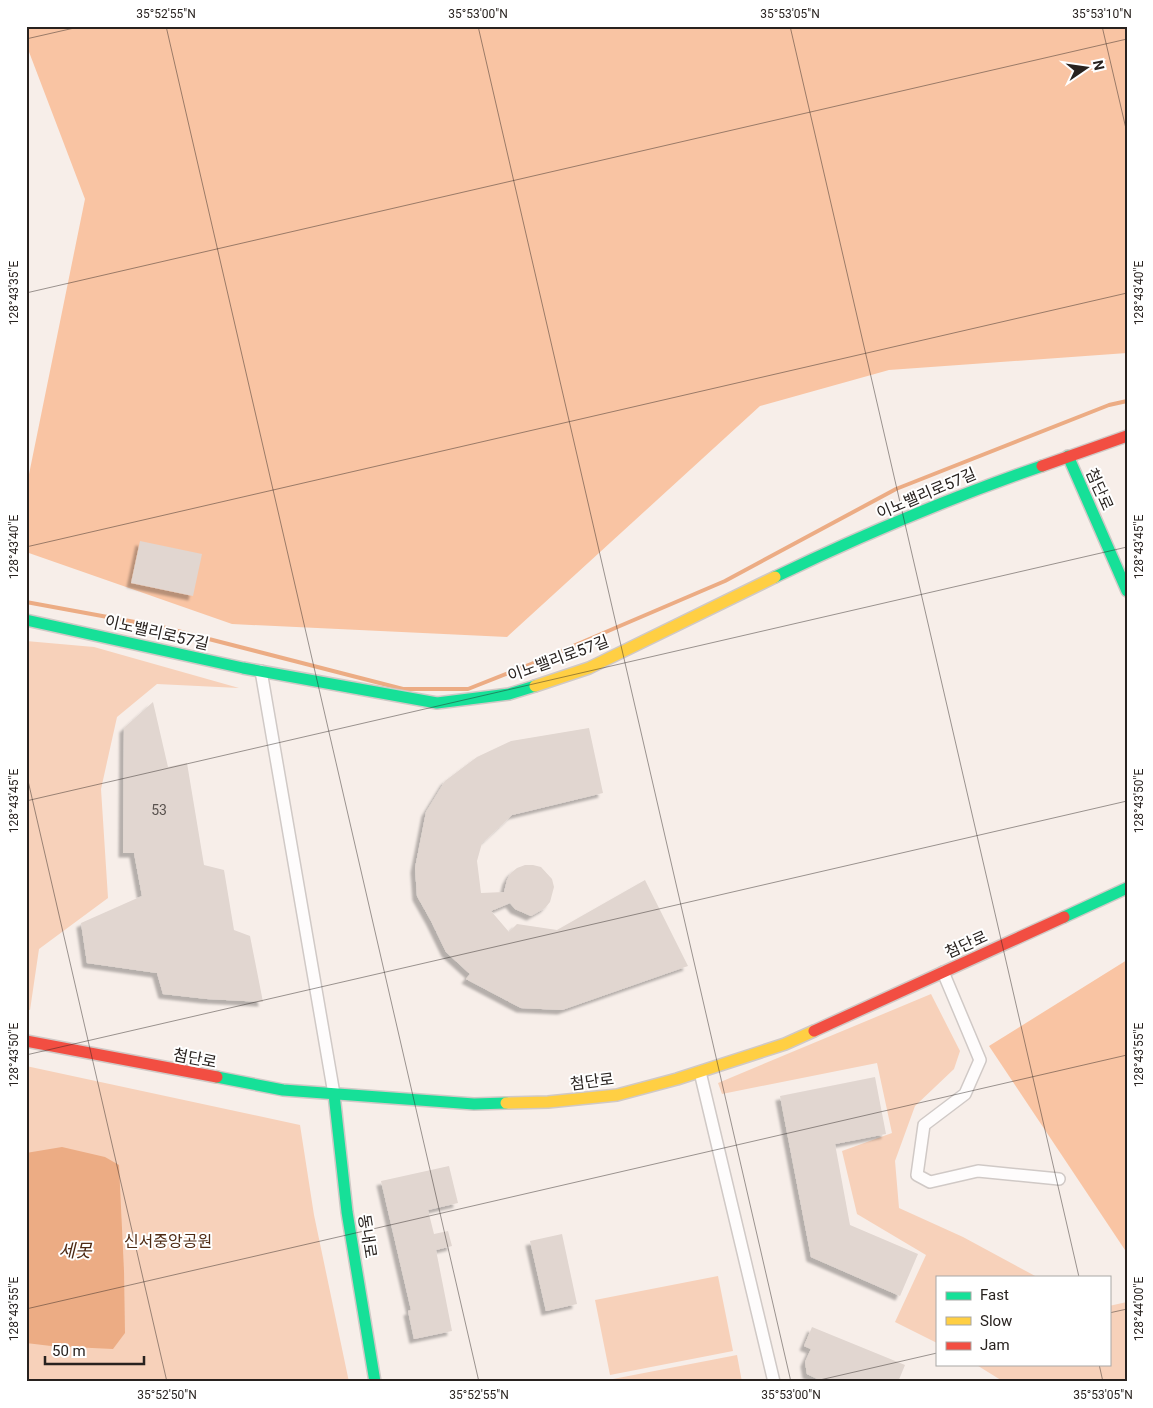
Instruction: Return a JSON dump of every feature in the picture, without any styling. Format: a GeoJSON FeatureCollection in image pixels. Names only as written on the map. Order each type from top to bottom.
{"type":"FeatureCollection","features":[{"type":"Feature","properties":{"kind":"street","name":"이노밸리로57길"},"geometry":{"type":"LineString","coordinates":[[26,620],[261,671],[437,703],[509,694],[589,668],[824,553],[990,484],[1127,436]]}},
{"type":"Feature","properties":{"kind":"street","name":"첨단로"},"geometry":{"type":"LineString","coordinates":[[1068,456],[1127,591]]}},
{"type":"Feature","properties":{"kind":"street"},"geometry":{"type":"LineString","coordinates":[[261,671],[334,1094]]}},
{"type":"Feature","properties":{"kind":"street","name":"첨단로"},"geometry":{"type":"LineString","coordinates":[[26,1041],[283,1090],[474,1104],[548,1102],[617,1095],[700,1072],[785,1044],[1127,888]]}},
{"type":"Feature","properties":{"kind":"street"},"geometry":{"type":"LineString","coordinates":[[943,972],[980,1060],[965,1094],[924,1125],[917,1175],[930,1182],[978,1171],[1059,1179]]}},
{"type":"Feature","properties":{"kind":"street"},"geometry":{"type":"LineString","coordinates":[[700,1072],[774,1382]]}},
{"type":"Feature","properties":{"kind":"street","name":"동내로"},"geometry":{"type":"LineString","coordinates":[[334,1094],[347,1212],[374,1382]]}},
{"type":"Feature","properties":{"kind":"green space"},"geometry":{"type":"Polygon","coordinates":[[[26,641],[94,647],[239,688],[157,684],[117,717],[101,789],[108,898],[39,949],[30,1010],[26,1009],[26,641]]]}},
{"type":"Feature","properties":{"kind":"green space"},"geometry":{"type":"Polygon","coordinates":[[[931,994],[960,1051],[954,1069],[915,1106],[895,1161],[899,1208],[963,1237],[1035,1276],[936,1276],[936,1342],[895,1322],[926,1255],[857,1214],[842,1151],[892,1133],[877,1063],[722,1094],[718,1083],[931,994]]]}},
{"type":"Feature","properties":{"kind":"green space","name":"신서중앙공원"},"geometry":{"type":"Polygon","coordinates":[[[26,1066],[300,1125],[314,1215],[349,1382],[26,1382],[26,1066]]]}},
{"type":"Feature","properties":{"kind":"green space"},"geometry":{"type":"Polygon","coordinates":[[[718,1276],[733,1351],[610,1375],[595,1300],[718,1276]]]}},
{"type":"Feature","properties":{"kind":"green space"},"geometry":{"type":"Polygon","coordinates":[[[1127,1302],[1127,1382],[1004,1382],[978,1366],[1110,1366],[1110,1306],[1127,1302]]]}},
{"type":"Feature","properties":{"kind":"green space"},"geometry":{"type":"Polygon","coordinates":[[[737,1355],[742,1382],[614,1382],[613,1379],[737,1355]]]}},
{"type":"Feature","properties":{"kind":"shaded area"},"geometry":{"type":"Polygon","coordinates":[[[26,26],[1127,26],[1127,353],[889,370],[760,406],[507,637],[232,624],[26,552],[26,489],[85,199],[26,44],[26,26]]]}},
{"type":"Feature","properties":{"kind":"shaded area"},"geometry":{"type":"Polygon","coordinates":[[[1127,960],[1127,1249],[1125,1250],[989,1046],[1127,960]]]}},
{"type":"Feature","properties":{"kind":"water","name":"세못"},"geometry":{"type":"Polygon","coordinates":[[[62,1147],[105,1157],[119,1165],[125,1333],[113,1349],[26,1343],[26,1153],[62,1147]]]}},
{"type":"Feature","properties":{"kind":"building"},"geometry":{"type":"Polygon","coordinates":[[[140,541],[202,554],[193,596],[131,583],[140,541]]]}},
{"type":"Feature","properties":{"kind":"building"},"geometry":{"type":"Polygon","coordinates":[[[153,702],[168,767],[187,763],[204,865],[224,870],[234,930],[250,936],[263,1002],[163,994],[157,973],[87,963],[81,923],[142,896],[134,853],[123,853],[124,728],[153,702]]]}},
{"type":"Feature","properties":{"kind":"building"},"geometry":{"type":"Polygon","coordinates":[[[589,728],[603,793],[512,815],[482,843],[477,861],[481,893],[504,892],[507,880],[517,868],[525,865],[541,867],[552,879],[554,887],[550,902],[545,908],[531,916],[515,909],[510,903],[491,911],[509,932],[517,924],[557,930],[645,880],[688,966],[562,1010],[521,1008],[466,979],[470,974],[446,952],[417,896],[415,868],[426,812],[445,781],[477,757],[511,741],[589,728]]]}},
{"type":"Feature","properties":{"kind":"building"},"geometry":{"type":"Polygon","coordinates":[[[875,1077],[886,1134],[835,1144],[850,1225],[918,1254],[900,1296],[811,1257],[780,1096],[875,1077]]]}},
{"type":"Feature","properties":{"kind":"building"},"geometry":{"type":"Polygon","coordinates":[[[449,1166],[458,1203],[428,1210],[434,1234],[448,1231],[452,1246],[436,1250],[452,1331],[414,1339],[408,1311],[411,1310],[381,1181],[449,1166]]]}},
{"type":"Feature","properties":{"kind":"building"},"geometry":{"type":"Polygon","coordinates":[[[562,1234],[577,1304],[546,1311],[530,1241],[562,1234]]]}},
{"type":"Feature","properties":{"kind":"building"},"geometry":{"type":"Polygon","coordinates":[[[812,1327],[905,1365],[898,1382],[824,1382],[807,1374],[805,1362],[811,1349],[804,1346],[812,1327]]]}},
{"type":"Feature","properties":{"kind":"waterway"},"geometry":{"type":"LineString","coordinates":[[26,602],[162,627],[403,689],[468,689],[725,581],[896,489],[1109,405],[1127,401]]}},
{"type":"Feature","properties":{"kind":"traffic: fast"},"geometry":{"type":"LineString","coordinates":[[1068,456],[1127,591]]}},
{"type":"Feature","properties":{"kind":"traffic: fast"},"geometry":{"type":"LineString","coordinates":[[775,577],[907,517],[1042,466]]}},
{"type":"Feature","properties":{"kind":"traffic: fast"},"geometry":{"type":"LineString","coordinates":[[26,620],[243,668],[437,703],[509,694],[535,686]]}},
{"type":"Feature","properties":{"kind":"traffic: fast"},"geometry":{"type":"LineString","coordinates":[[1064,917],[1127,888]]}},
{"type":"Feature","properties":{"kind":"traffic: fast"},"geometry":{"type":"LineString","coordinates":[[217,1077],[283,1090],[474,1104],[506,1103]]}},
{"type":"Feature","properties":{"kind":"traffic: fast"},"geometry":{"type":"LineString","coordinates":[[334,1094],[347,1212],[375,1382]]}},
{"type":"Feature","properties":{"kind":"traffic: slow"},"geometry":{"type":"LineString","coordinates":[[535,686],[589,668],[775,577]]}},
{"type":"Feature","properties":{"kind":"traffic: slow"},"geometry":{"type":"LineString","coordinates":[[506,1103],[548,1102],[617,1095],[677,1079],[785,1044],[814,1031]]}},
{"type":"Feature","properties":{"kind":"traffic: jam"},"geometry":{"type":"LineString","coordinates":[[1042,466],[1127,436]]}},
{"type":"Feature","properties":{"kind":"traffic: jam"},"geometry":{"type":"LineString","coordinates":[[814,1031],[1064,917]]}},
{"type":"Feature","properties":{"kind":"traffic: jam"},"geometry":{"type":"LineString","coordinates":[[26,1041],[217,1077]]}}]}
